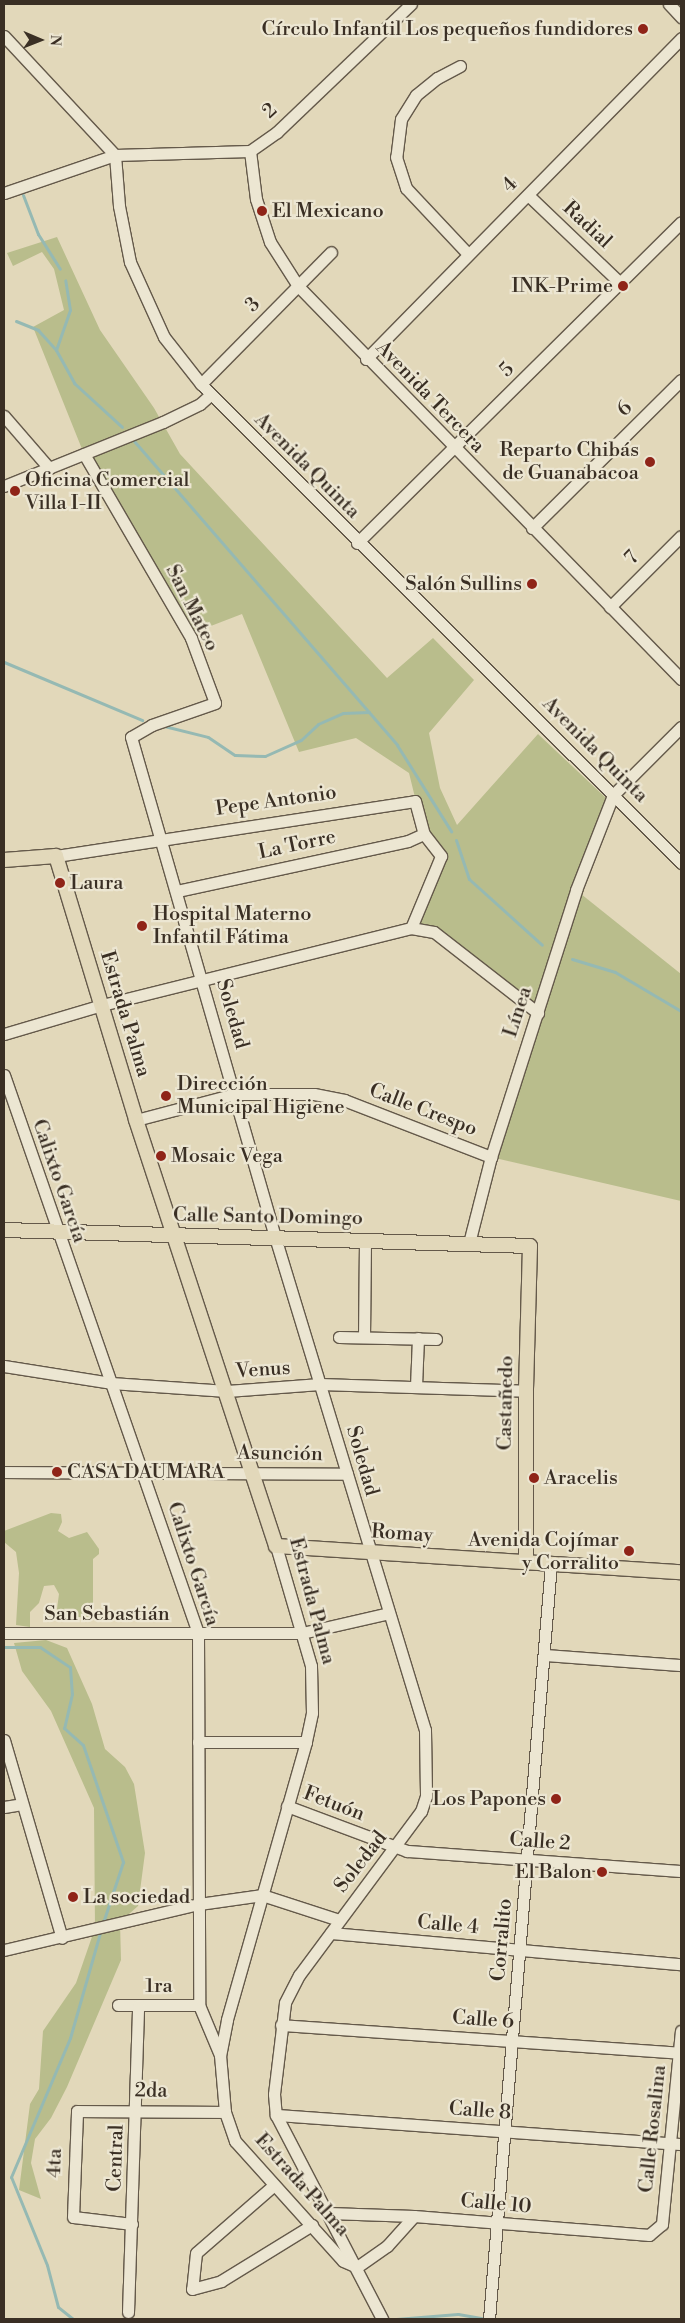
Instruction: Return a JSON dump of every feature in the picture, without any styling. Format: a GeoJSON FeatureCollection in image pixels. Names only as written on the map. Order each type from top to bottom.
{"type":"FeatureCollection","features":[{"type":"Feature","properties":{"kind":"main road","name":"Pepe Antonio"},"geometry":{"type":"LineString","coordinates":[[4,860],[56,856]]}},
{"type":"Feature","properties":{"kind":"main road","name":"Estrada Palma"},"geometry":{"type":"LineString","coordinates":[[56,856],[136,1120],[254,1472],[276,1546]]}},
{"type":"Feature","properties":{"kind":"main road","name":"Calle Santo Domingo"},"geometry":{"type":"LineString","coordinates":[[4,1230],[56,1233],[275,1236],[530,1246]]}},
{"type":"Feature","properties":{"kind":"main road","name":"Castañedo"},"geometry":{"type":"LineString","coordinates":[[526,1562],[526,1391],[530,1246]]}},
{"type":"Feature","properties":{"kind":"main road","name":"Romay"},"geometry":{"type":"LineString","coordinates":[[276,1546],[681,1572]]}},
{"type":"Feature","properties":{"kind":"street","name":"2"},"geometry":{"type":"LineString","coordinates":[[250,151],[277,132],[411,4]]}},
{"type":"Feature","properties":{"kind":"street"},"geometry":{"type":"LineString","coordinates":[[669,4],[681,17]]}},
{"type":"Feature","properties":{"kind":"street"},"geometry":{"type":"LineString","coordinates":[[4,36],[115,155]]}},
{"type":"Feature","properties":{"kind":"street","name":"4"},"geometry":{"type":"LineString","coordinates":[[366,359],[681,38]]}},
{"type":"Feature","properties":{"kind":"street"},"geometry":{"type":"LineString","coordinates":[[460,66],[437,78],[416,96],[401,119],[396,157],[406,188],[468,254]]}},
{"type":"Feature","properties":{"kind":"street"},"geometry":{"type":"LineString","coordinates":[[4,193],[115,155],[250,151]]}},
{"type":"Feature","properties":{"kind":"street","name":"Avenida Tercera"},"geometry":{"type":"LineString","coordinates":[[250,151],[256,199],[270,242],[298,286],[366,359],[681,679]]}},
{"type":"Feature","properties":{"kind":"street","name":"Avenida Quinta"},"geometry":{"type":"LineString","coordinates":[[115,155],[119,206],[130,262],[164,337],[201,384],[357,543],[681,863]]}},
{"type":"Feature","properties":{"kind":"street","name":"Radial"},"geometry":{"type":"LineString","coordinates":[[528,195],[620,283]]}},
{"type":"Feature","properties":{"kind":"street","name":"5"},"geometry":{"type":"LineString","coordinates":[[357,543],[681,222]]}},
{"type":"Feature","properties":{"kind":"street","name":"3"},"geometry":{"type":"LineString","coordinates":[[201,384],[331,252]]}},
{"type":"Feature","properties":{"kind":"street","name":"6"},"geometry":{"type":"LineString","coordinates":[[532,528],[681,380]]}},
{"type":"Feature","properties":{"kind":"street"},"geometry":{"type":"LineString","coordinates":[[4,486],[163,422],[200,404],[210,395]]}},
{"type":"Feature","properties":{"kind":"street"},"geometry":{"type":"LineString","coordinates":[[4,416],[49,468]]}},
{"type":"Feature","properties":{"kind":"street","name":"San Mateo"},"geometry":{"type":"LineString","coordinates":[[84,454],[191,638],[215,703],[152,725],[131,737]]}},
{"type":"Feature","properties":{"kind":"street","name":"7"},"geometry":{"type":"LineString","coordinates":[[610,607],[681,536]]}},
{"type":"Feature","properties":{"kind":"street"},"geometry":{"type":"LineString","coordinates":[[613,795],[681,727]]}},
{"type":"Feature","properties":{"kind":"street","name":"Soledad"},"geometry":{"type":"LineString","coordinates":[[131,737],[275,1236],[427,1745],[426,1796],[421,1811],[396,1849],[339,1920],[299,1975],[285,2004],[281,2025],[274,2094],[276,2115],[357,2267]]}},
{"type":"Feature","properties":{"kind":"street","name":"Línea"},"geometry":{"type":"LineString","coordinates":[[468,1243],[491,1156],[576,890],[613,795]]}},
{"type":"Feature","properties":{"kind":"street","name":"Pepe Antonio"},"geometry":{"type":"LineString","coordinates":[[56,856],[161,838],[415,801],[424,834],[441,856],[412,928]]}},
{"type":"Feature","properties":{"kind":"street","name":"La Torre"},"geometry":{"type":"LineString","coordinates":[[177,891],[408,841],[424,834]]}},
{"type":"Feature","properties":{"kind":"street"},"geometry":{"type":"LineString","coordinates":[[4,1034],[102,1005],[202,979],[412,928],[434,932],[538,1013]]}},
{"type":"Feature","properties":{"kind":"street","name":"Calixto García"},"geometry":{"type":"LineString","coordinates":[[4,1075],[56,1233],[144,1474],[198,1633],[199,2005],[220,2055]]}},
{"type":"Feature","properties":{"kind":"street","name":"Calle Crespo"},"geometry":{"type":"LineString","coordinates":[[136,1120],[235,1094],[314,1094],[344,1100],[491,1156]]}},
{"type":"Feature","properties":{"kind":"street"},"geometry":{"type":"LineString","coordinates":[[364,1337],[365,1240]]}},
{"type":"Feature","properties":{"kind":"street"},"geometry":{"type":"LineString","coordinates":[[339,1337],[436,1339]]}},
{"type":"Feature","properties":{"kind":"street"},"geometry":{"type":"LineString","coordinates":[[416,1386],[418,1338]]}},
{"type":"Feature","properties":{"kind":"street","name":"Venus"},"geometry":{"type":"LineString","coordinates":[[4,1366],[111,1383],[227,1391],[320,1384],[526,1391]]}},
{"type":"Feature","properties":{"kind":"street","name":"Asunción"},"geometry":{"type":"LineString","coordinates":[[4,1472],[347,1474]]}},
{"type":"Feature","properties":{"kind":"street","name":"Estrada Palma"},"geometry":{"type":"LineString","coordinates":[[276,1546],[302,1633],[314,1689],[306,1742],[226,2020],[220,2055],[225,2112],[235,2141],[344,2261],[357,2267],[382,2319]]}},
{"type":"Feature","properties":{"kind":"street","name":"Corralito"},"geometry":{"type":"LineString","coordinates":[[489,2315],[551,1564]]}},
{"type":"Feature","properties":{"kind":"street","name":"San Sebastián"},"geometry":{"type":"LineString","coordinates":[[4,1633],[302,1633],[389,1613]]}},
{"type":"Feature","properties":{"kind":"street"},"geometry":{"type":"LineString","coordinates":[[544,1655],[681,1665]]}},
{"type":"Feature","properties":{"kind":"street"},"geometry":{"type":"LineString","coordinates":[[4,1740],[62,1938]]}},
{"type":"Feature","properties":{"kind":"street"},"geometry":{"type":"LineString","coordinates":[[198,1742],[306,1742]]}},
{"type":"Feature","properties":{"kind":"street"},"geometry":{"type":"LineString","coordinates":[[4,1808],[22,1804]]}},
{"type":"Feature","properties":{"kind":"street","name":"Fetuón"},"geometry":{"type":"LineString","coordinates":[[287,1806],[396,1849]]}},
{"type":"Feature","properties":{"kind":"street","name":"Calle 2"},"geometry":{"type":"LineString","coordinates":[[396,1849],[681,1871]]}},
{"type":"Feature","properties":{"kind":"street"},"geometry":{"type":"LineString","coordinates":[[4,1950],[62,1938],[199,1904],[262,1895],[339,1920]]}},
{"type":"Feature","properties":{"kind":"street","name":"Calle 4"},"geometry":{"type":"LineString","coordinates":[[331,1933],[681,1964]]}},
{"type":"Feature","properties":{"kind":"street","name":"1ra"},"geometry":{"type":"LineString","coordinates":[[118,2005],[199,2005]]}},
{"type":"Feature","properties":{"kind":"street","name":"Central"},"geometry":{"type":"LineString","coordinates":[[128,2312],[137,2109],[138,2005]]}},
{"type":"Feature","properties":{"kind":"street","name":"Calle 6"},"geometry":{"type":"LineString","coordinates":[[281,2025],[680,2053]]}},
{"type":"Feature","properties":{"kind":"street","name":"Calle Rosalina"},"geometry":{"type":"LineString","coordinates":[[658,2230],[662,2224],[676,2144],[681,2031]]}},
{"type":"Feature","properties":{"kind":"street","name":"2da"},"geometry":{"type":"LineString","coordinates":[[76,2111],[137,2109],[225,2112]]}},
{"type":"Feature","properties":{"kind":"street","name":"4ta"},"geometry":{"type":"LineString","coordinates":[[76,2111],[73,2217],[132,2224]]}},
{"type":"Feature","properties":{"kind":"street","name":"Calle 8"},"geometry":{"type":"LineString","coordinates":[[276,2115],[676,2144]]}},
{"type":"Feature","properties":{"kind":"street"},"geometry":{"type":"LineString","coordinates":[[274,2185],[196,2253],[192,2288],[221,2281],[312,2226]]}},
{"type":"Feature","properties":{"kind":"street","name":"Calle 10"},"geometry":{"type":"LineString","coordinates":[[329,2213],[414,2216],[650,2235],[658,2230]]}},
{"type":"Feature","properties":{"kind":"street"},"geometry":{"type":"LineString","coordinates":[[357,2267],[387,2246],[414,2216]]}},
{"type":"Feature","properties":{"kind":"green space"},"geometry":{"type":"Polygon","coordinates":[[[57,237],[100,330],[154,408],[180,454],[387,678],[433,638],[474,680],[429,733],[440,788],[457,825],[538,734],[606,798],[576,890],[681,974],[681,1201],[491,1157],[538,1013],[436,929],[411,928],[441,856],[424,834],[409,773],[356,738],[299,752],[242,614],[203,629],[191,638],[84,454],[33,327],[64,310],[54,269],[42,252],[13,266],[7,253],[57,237]]]}},
{"type":"Feature","properties":{"kind":"green space"},"geometry":{"type":"Polygon","coordinates":[[[51,1513],[61,1514],[62,1522],[58,1531],[69,1538],[87,1532],[99,1549],[99,1554],[93,1559],[93,1616],[61,1619],[57,1609],[59,1594],[54,1585],[44,1586],[39,1603],[30,1612],[30,1627],[16,1625],[19,1573],[16,1552],[4,1542],[4,1531],[51,1513]]]}},
{"type":"Feature","properties":{"kind":"green space"},"geometry":{"type":"Polygon","coordinates":[[[46,1640],[67,1648],[92,1704],[105,1749],[125,1767],[134,1784],[145,1853],[138,1906],[120,1922],[121,1960],[67,2087],[51,2118],[35,2139],[31,2163],[41,2199],[19,2190],[30,2104],[39,2089],[43,2031],[76,1983],[95,1928],[94,1808],[51,1711],[22,1671],[14,1643],[46,1640]]]}},
{"type":"Feature","properties":{"kind":"waterway"},"geometry":{"type":"LineString","coordinates":[[23,195],[38,234],[60,269]]}},
{"type":"Feature","properties":{"kind":"waterway"},"geometry":{"type":"LineString","coordinates":[[56,350],[70,310],[65,280]]}},
{"type":"Feature","properties":{"kind":"waterway"},"geometry":{"type":"LineString","coordinates":[[16,321],[38,330],[56,350],[74,383],[122,427]]}},
{"type":"Feature","properties":{"kind":"waterway"},"geometry":{"type":"LineString","coordinates":[[134,441],[397,745],[451,831]]}},
{"type":"Feature","properties":{"kind":"waterway"},"geometry":{"type":"LineString","coordinates":[[4,662],[142,720]]}},
{"type":"Feature","properties":{"kind":"waterway"},"geometry":{"type":"LineString","coordinates":[[164,726],[208,737],[235,755],[265,756],[301,740],[318,724],[343,713],[369,712]]}},
{"type":"Feature","properties":{"kind":"waterway"},"geometry":{"type":"LineString","coordinates":[[456,840],[469,879],[542,945]]}},
{"type":"Feature","properties":{"kind":"waterway"},"geometry":{"type":"LineString","coordinates":[[572,959],[615,972],[681,1011]]}},
{"type":"Feature","properties":{"kind":"waterway"},"geometry":{"type":"LineString","coordinates":[[4,1647],[40,1647],[70,1667],[72,1694],[64,1728],[83,1745],[123,1862],[103,1923]]}},
{"type":"Feature","properties":{"kind":"waterway"},"geometry":{"type":"LineString","coordinates":[[73,2319],[58,2307],[47,2265],[11,2177],[70,2038],[101,1929]]}},
{"type":"Feature","properties":{"kind":"waterway"},"geometry":{"type":"LineString","coordinates":[[396,2319],[458,2314],[487,2319]]}},
{"type":"Feature","properties":{"kind":"place","name":"Círculo Infantil Los pequeños fundidores"},"geometry":{"type":"Point","coordinates":[643,29]}},
{"type":"Feature","properties":{"kind":"place","name":"El Mexicano"},"geometry":{"type":"Point","coordinates":[262,211]}},
{"type":"Feature","properties":{"kind":"place","name":"INK-Prime"},"geometry":{"type":"Point","coordinates":[623,286]}},
{"type":"Feature","properties":{"kind":"place","name":"Reparto Chibás de Guanabacoa"},"geometry":{"type":"Point","coordinates":[650,462]}},
{"type":"Feature","properties":{"kind":"place","name":"Oficina Comercial Villa I-II"},"geometry":{"type":"Point","coordinates":[15,491]}},
{"type":"Feature","properties":{"kind":"place","name":"Salón Sullins"},"geometry":{"type":"Point","coordinates":[532,584]}},
{"type":"Feature","properties":{"kind":"place","name":"Laura"},"geometry":{"type":"Point","coordinates":[60,883]}},
{"type":"Feature","properties":{"kind":"place","name":"Hospital Materno Infantil Fátima"},"geometry":{"type":"Point","coordinates":[142,926]}},
{"type":"Feature","properties":{"kind":"place","name":"Dirección Municipal Higiene"},"geometry":{"type":"Point","coordinates":[166,1096]}},
{"type":"Feature","properties":{"kind":"place","name":"Mosaic Vega"},"geometry":{"type":"Point","coordinates":[161,1156]}},
{"type":"Feature","properties":{"kind":"place","name":"CASA DAUMARA"},"geometry":{"type":"Point","coordinates":[57,1472]}},
{"type":"Feature","properties":{"kind":"place","name":"Aracelis"},"geometry":{"type":"Point","coordinates":[534,1478]}},
{"type":"Feature","properties":{"kind":"place","name":"Avenida Cojímar y Corralito"},"geometry":{"type":"Point","coordinates":[629,1551]}},
{"type":"Feature","properties":{"kind":"place","name":"Los Papones"},"geometry":{"type":"Point","coordinates":[556,1799]}},
{"type":"Feature","properties":{"kind":"place","name":"El Balon"},"geometry":{"type":"Point","coordinates":[602,1872]}},
{"type":"Feature","properties":{"kind":"place","name":"La sociedad"},"geometry":{"type":"Point","coordinates":[73,1897]}}]}
